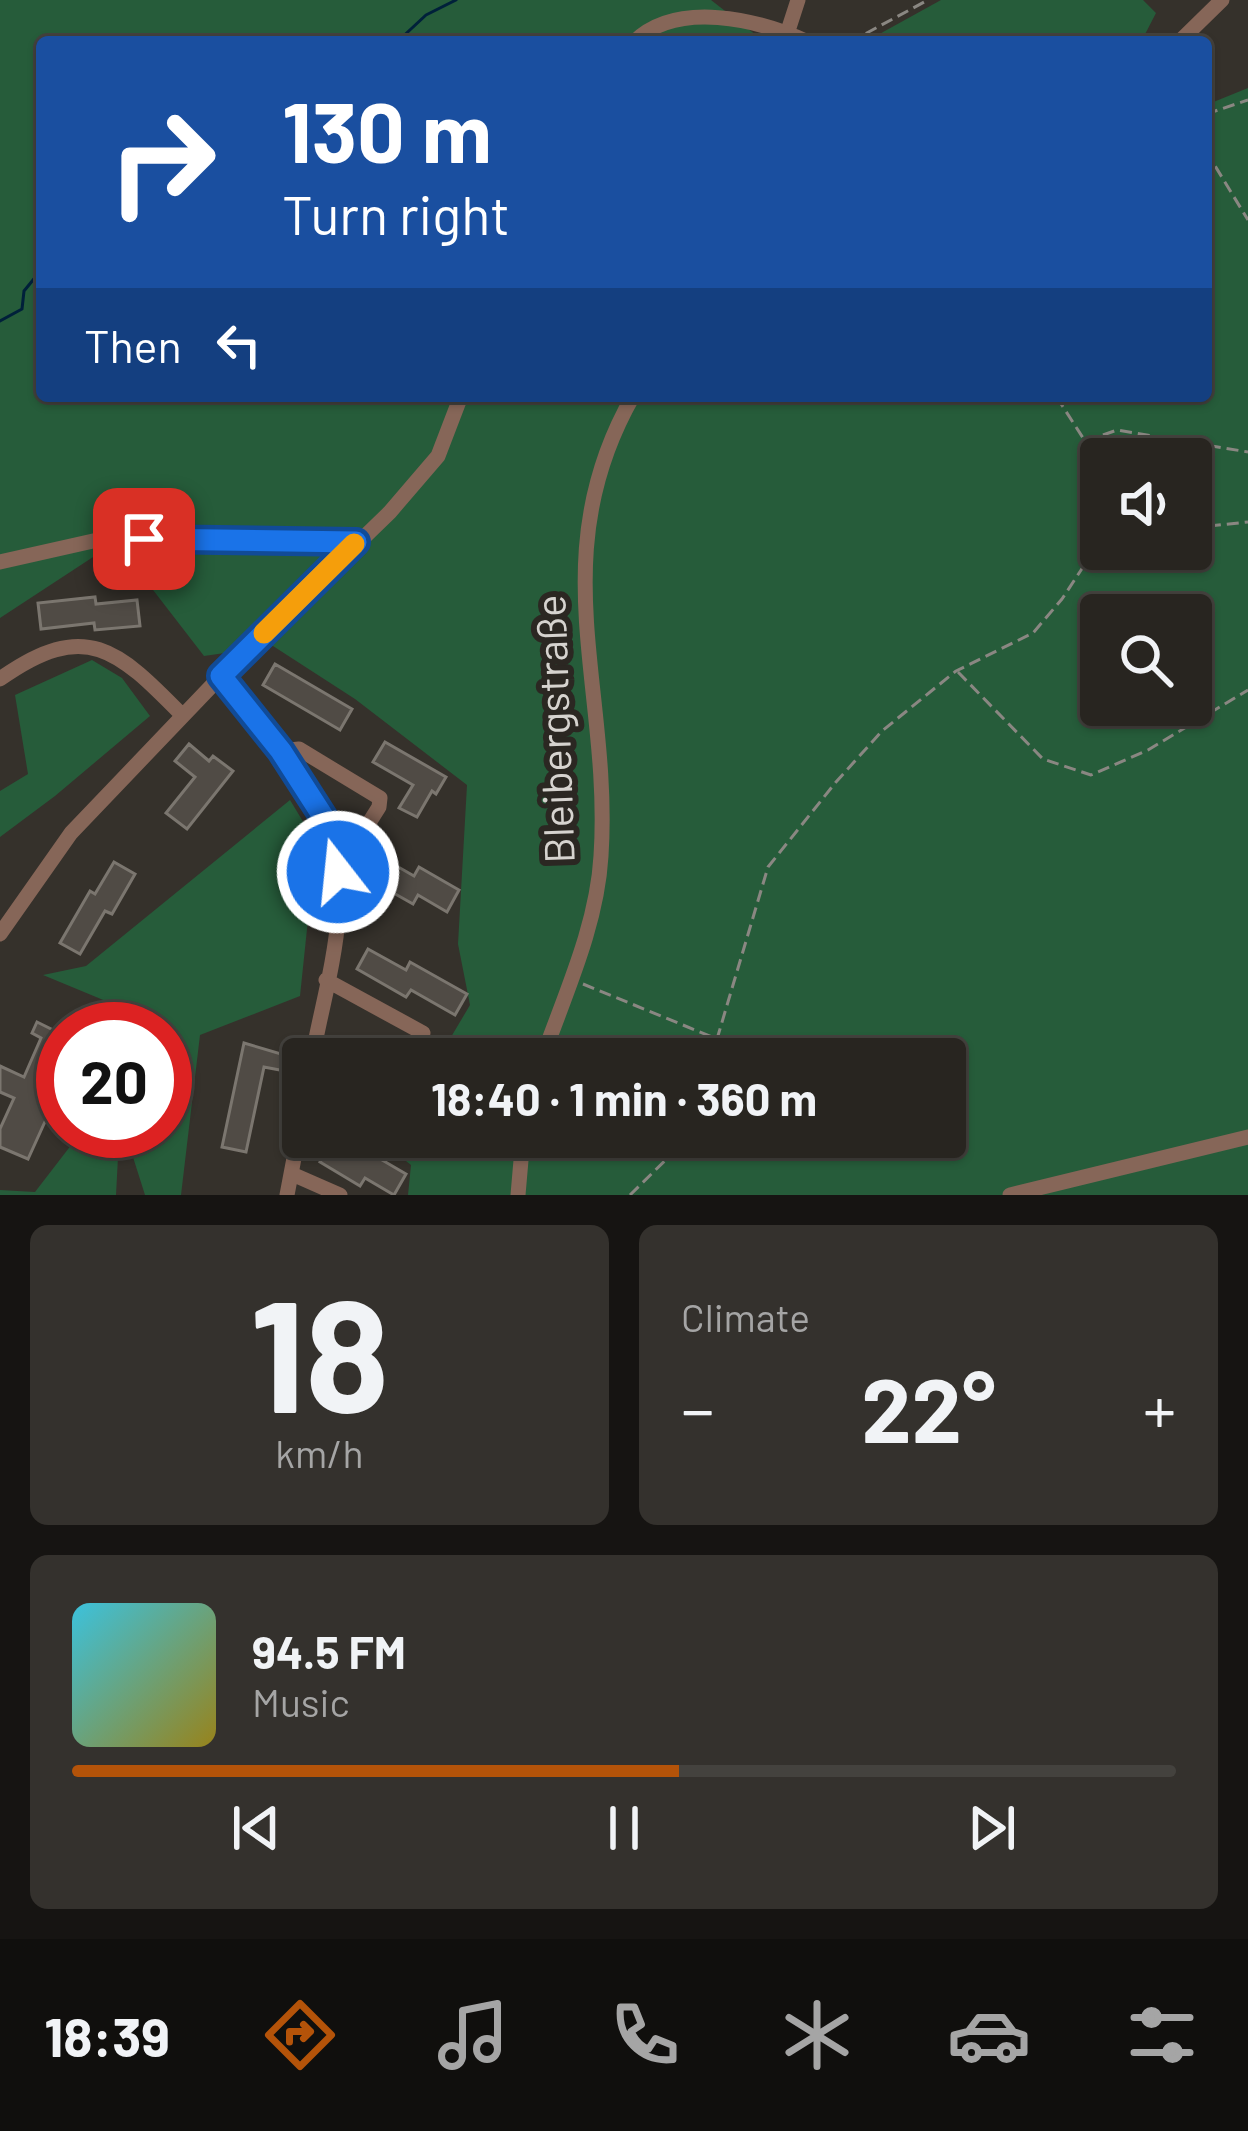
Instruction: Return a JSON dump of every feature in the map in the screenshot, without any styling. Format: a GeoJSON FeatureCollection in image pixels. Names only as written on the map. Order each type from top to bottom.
{"type":"FeatureCollection","features":[{"type":"Feature","properties":{"kind":"street"},"geometry":{"type":"LineString","coordinates":[[786,36],[798,0]]}},
{"type":"Feature","properties":{"kind":"street"},"geometry":{"type":"LineString","coordinates":[[1185,36],[1222,0]]}},
{"type":"Feature","properties":{"kind":"street"},"geometry":{"type":"LineString","coordinates":[[643,36],[669,18],[704,12],[783,36]]}},
{"type":"Feature","properties":{"kind":"street"},"geometry":{"type":"LineString","coordinates":[[0,934],[71,833],[182,715],[390,512],[438,456],[459,402]]}},
{"type":"Feature","properties":{"kind":"street","name":"Bleibergstraße"},"geometry":{"type":"LineString","coordinates":[[549,1038],[590,920],[601,858],[601,796],[584,602],[586,535],[601,472],[630,402]]}},
{"type":"Feature","properties":{"kind":"street"},"geometry":{"type":"LineString","coordinates":[[0,562],[102,539],[356,542]]}},
{"type":"Feature","properties":{"kind":"street"},"geometry":{"type":"LineString","coordinates":[[0,679],[32,657],[64,648],[90,648],[120,656],[182,715]]}},
{"type":"Feature","properties":{"kind":"street"},"geometry":{"type":"LineString","coordinates":[[221,676],[281,751],[326,821],[338,872],[338,915],[316,1038]]}},
{"type":"Feature","properties":{"kind":"street"},"geometry":{"type":"LineString","coordinates":[[281,751],[299,749],[380,798],[338,872]]}},
{"type":"Feature","properties":{"kind":"street"},"geometry":{"type":"LineString","coordinates":[[326,980],[423,1034]]}},
{"type":"Feature","properties":{"kind":"street"},"geometry":{"type":"LineString","coordinates":[[1010,1195],[1248,1137]]}},
{"type":"Feature","properties":{"kind":"street"},"geometry":{"type":"LineString","coordinates":[[287,1195],[295,1158]]}},
{"type":"Feature","properties":{"kind":"street"},"geometry":{"type":"LineString","coordinates":[[518,1195],[521,1158]]}},
{"type":"Feature","properties":{"kind":"street"},"geometry":{"type":"LineString","coordinates":[[292,1174],[340,1195]]}},
{"type":"Feature","properties":{"kind":"path"},"geometry":{"type":"LineString","coordinates":[[861,36],[928,0]]}},
{"type":"Feature","properties":{"kind":"path"},"geometry":{"type":"LineString","coordinates":[[1212,112],[1248,100]]}},
{"type":"Feature","properties":{"kind":"path"},"geometry":{"type":"LineString","coordinates":[[1212,161],[1248,220]]}},
{"type":"Feature","properties":{"kind":"path"},"geometry":{"type":"LineString","coordinates":[[1059,402],[1082,438]]}},
{"type":"Feature","properties":{"kind":"path"},"geometry":{"type":"LineString","coordinates":[[1093,438],[1117,430],[1165,438]]}},
{"type":"Feature","properties":{"kind":"path"},"geometry":{"type":"LineString","coordinates":[[1212,446],[1248,452]]}},
{"type":"Feature","properties":{"kind":"path"},"geometry":{"type":"LineString","coordinates":[[1212,526],[1248,522]]}},
{"type":"Feature","properties":{"kind":"path"},"geometry":{"type":"LineString","coordinates":[[717,1038],[769,867],[882,731],[956,671],[1033,633],[1081,570]]}},
{"type":"Feature","properties":{"kind":"path"},"geometry":{"type":"LineString","coordinates":[[956,671],[1042,758],[1091,776],[1148,751],[1248,690]]}},
{"type":"Feature","properties":{"kind":"path"},"geometry":{"type":"LineString","coordinates":[[570,979],[715,1038]]}},
{"type":"Feature","properties":{"kind":"path"},"geometry":{"type":"LineString","coordinates":[[630,1195],[669,1158]]}},
{"type":"Feature","properties":{"kind":"green space"},"geometry":{"type":"Polygon","coordinates":[[[0,0],[711,0],[757,36],[36,36],[36,402],[1212,402],[1212,103],[1248,88],[1248,1195],[408,1195],[411,1165],[402,1158],[966,1158],[966,1038],[450,1038],[470,1005],[458,944],[467,785],[355,699],[273,646],[204,656],[116,542],[0,618],[0,0]]]}},
{"type":"Feature","properties":{"kind":"green space"},"geometry":{"type":"Polygon","coordinates":[[[941,0],[1143,0],[1156,13],[1144,36],[876,36],[941,0]]]}},
{"type":"Feature","properties":{"kind":"green space"},"geometry":{"type":"Polygon","coordinates":[[[92,660],[122,678],[150,716],[0,837],[0,791],[28,774],[15,695],[92,660]]]}},
{"type":"Feature","properties":{"kind":"green space"},"geometry":{"type":"Polygon","coordinates":[[[290,800],[316,843],[300,996],[200,1035],[192,1102],[192,1002],[108,1002],[43,975],[86,966],[290,800]]]}},
{"type":"Feature","properties":{"kind":"green space"},"geometry":{"type":"Polygon","coordinates":[[[61,1158],[118,1158],[116,1195],[0,1195],[0,1190],[35,1192],[61,1158]]]}},
{"type":"Feature","properties":{"kind":"green space"},"geometry":{"type":"Polygon","coordinates":[[[133,1158],[185,1158],[181,1195],[145,1195],[133,1158]]]}},
{"type":"Feature","properties":{"kind":"building"},"geometry":{"type":"Polygon","coordinates":[[[95,597],[96,604],[137,600],[140,626],[95,630],[94,623],[41,629],[38,603],[95,597]]]}},
{"type":"Feature","properties":{"kind":"building"},"geometry":{"type":"Polygon","coordinates":[[[275,664],[352,709],[340,730],[263,685],[275,664]]]}},
{"type":"Feature","properties":{"kind":"building"},"geometry":{"type":"Polygon","coordinates":[[[385,742],[446,777],[417,817],[399,808],[413,785],[373,762],[385,742]]]}},
{"type":"Feature","properties":{"kind":"building"},"geometry":{"type":"Polygon","coordinates":[[[189,744],[209,761],[213,756],[233,771],[187,829],[166,813],[195,777],[175,761],[189,744]]]}},
{"type":"Feature","properties":{"kind":"building"},"geometry":{"type":"Polygon","coordinates":[[[386,860],[414,876],[419,867],[459,890],[447,912],[418,895],[413,904],[374,882],[386,860]]]}},
{"type":"Feature","properties":{"kind":"building"},"geometry":{"type":"Polygon","coordinates":[[[114,862],[135,874],[112,914],[105,911],[80,954],[60,943],[90,891],[95,894],[114,862]]]}},
{"type":"Feature","properties":{"kind":"building"},"geometry":{"type":"Polygon","coordinates":[[[368,949],[406,970],[410,962],[467,994],[455,1015],[411,990],[406,997],[357,969],[368,949]]]}},
{"type":"Feature","properties":{"kind":"building"},"geometry":{"type":"Polygon","coordinates":[[[244,1043],[282,1054],[282,1070],[264,1067],[246,1152],[222,1147],[244,1043]]]}},
{"type":"Feature","properties":{"kind":"building"},"geometry":{"type":"Polygon","coordinates":[[[36,1049],[36,1141],[28,1159],[0,1147],[0,1129],[14,1098],[0,1092],[0,1066],[24,1077],[36,1049]]]}},
{"type":"Feature","properties":{"kind":"building"},"geometry":{"type":"Polygon","coordinates":[[[322,1158],[379,1158],[406,1174],[394,1195],[365,1178],[360,1186],[320,1162],[322,1158]]]}},
{"type":"Feature","properties":{"kind":"waterway"},"geometry":{"type":"LineString","coordinates":[[403,36],[426,15],[456,0]]}},
{"type":"Feature","properties":{"kind":"waterway"},"geometry":{"type":"LineString","coordinates":[[0,321],[22,309],[24,291],[36,276]]}},
{"type":"Feature","properties":{"kind":"slow traffic"},"geometry":{"type":"LineString","coordinates":[[264,633],[354,544]]}},
{"type":"Feature","properties":{"kind":"route"},"geometry":{"type":"LineString","coordinates":[[144,539],[356,542],[221,676],[281,751],[326,821],[338,872]]}}]}
